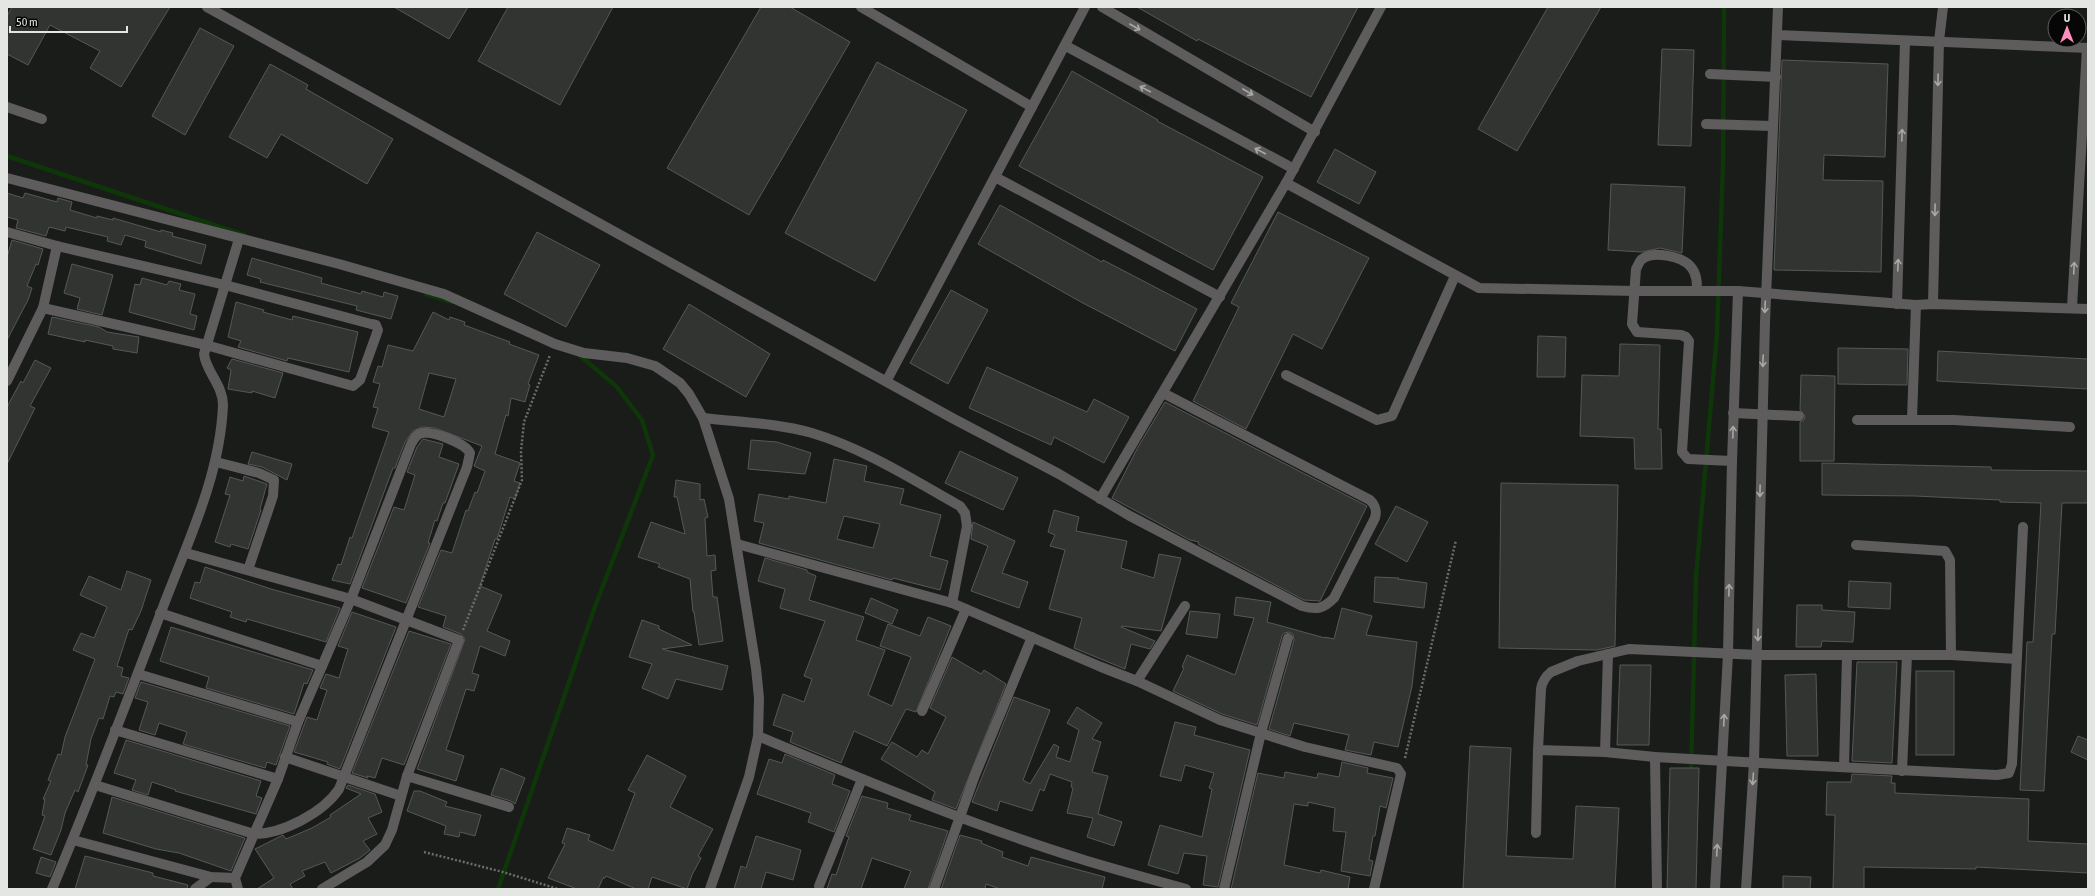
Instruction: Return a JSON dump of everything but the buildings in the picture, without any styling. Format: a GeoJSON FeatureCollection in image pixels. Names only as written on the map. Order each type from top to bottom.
{"type":"FeatureCollection","features":[{"type":"Feature","properties":{"kind":"street"},"geometry":{"type":"LineString","coordinates":[[861,7],[1032,107]]}},
{"type":"Feature","properties":{"kind":"street"},"geometry":{"type":"LineString","coordinates":[[887,380],[1066,46],[1085,7]]}},
{"type":"Feature","properties":{"kind":"street"},"geometry":{"type":"LineString","coordinates":[[1102,7],[1315,132]]}},
{"type":"Feature","properties":{"kind":"street"},"geometry":{"type":"LineString","coordinates":[[1100,499],[1294,169],[1381,7]]}},
{"type":"Feature","properties":{"kind":"street"},"geometry":{"type":"LineString","coordinates":[[1746,889],[1754,762],[1758,655],[1762,415],[1772,126],[1776,76],[1778,7]]}},
{"type":"Feature","properties":{"kind":"street"},"geometry":{"type":"LineString","coordinates":[[1933,304],[1939,41],[1943,7]]}},
{"type":"Feature","properties":{"kind":"street"},"geometry":{"type":"LineString","coordinates":[[211,8],[887,380],[954,419],[1059,474],[1130,516],[1302,606],[1314,610],[1322,608],[1334,598],[1375,518],[1376,512],[1374,505],[1370,500],[1163,393]]}},
{"type":"Feature","properties":{"kind":"street"},"geometry":{"type":"LineString","coordinates":[[1778,34],[1905,41],[1939,41],[2088,48],[2072,307]]}},
{"type":"Feature","properties":{"kind":"street"},"geometry":{"type":"LineString","coordinates":[[1897,304],[1905,41]]}},
{"type":"Feature","properties":{"kind":"street"},"geometry":{"type":"LineString","coordinates":[[1066,46],[1294,169]]}},
{"type":"Feature","properties":{"kind":"street"},"geometry":{"type":"LineString","coordinates":[[1710,74],[1776,76]]}},
{"type":"Feature","properties":{"kind":"street"},"geometry":{"type":"LineString","coordinates":[[7,107],[42,118]]}},
{"type":"Feature","properties":{"kind":"street"},"geometry":{"type":"LineString","coordinates":[[1706,124],[1772,126]]}},
{"type":"Feature","properties":{"kind":"street"},"geometry":{"type":"LineString","coordinates":[[995,177],[1220,297]]}},
{"type":"Feature","properties":{"kind":"street"},"geometry":{"type":"LineString","coordinates":[[7,178],[339,264],[444,294],[555,344],[584,353],[627,358],[655,366],[680,383],[689,394],[703,418],[728,499],[737,544],[756,668],[759,698],[758,736],[749,776],[710,889]]}},
{"type":"Feature","properties":{"kind":"street"},"geometry":{"type":"LineString","coordinates":[[1286,183],[1479,288],[1635,292],[1738,291],[1766,292],[1916,306],[1933,304],[2072,307],[2088,309]]}},
{"type":"Feature","properties":{"kind":"street"},"geometry":{"type":"LineString","coordinates":[[7,232],[57,246],[225,285],[376,325],[378,330],[360,380],[353,386],[206,345],[43,308]]}},
{"type":"Feature","properties":{"kind":"street"},"geometry":{"type":"LineString","coordinates":[[52,889],[95,785],[160,614],[186,552],[216,462],[223,402],[219,385],[204,358],[206,345],[239,239]]}},
{"type":"Feature","properties":{"kind":"street"},"geometry":{"type":"LineString","coordinates":[[7,381],[43,308],[57,246]]}},
{"type":"Feature","properties":{"kind":"street"},"geometry":{"type":"LineString","coordinates":[[1697,291],[1695,274],[1692,268],[1680,259],[1652,256],[1640,261],[1636,269],[1632,324],[1637,332],[1681,334],[1689,341],[1682,452],[1688,459],[1732,460]]}},
{"type":"Feature","properties":{"kind":"street"},"geometry":{"type":"LineString","coordinates":[[1286,375],[1377,420],[1389,418],[1392,416],[1455,276]]}},
{"type":"Feature","properties":{"kind":"street"},"geometry":{"type":"LineString","coordinates":[[1715,889],[1728,654],[1733,413],[1738,291]]}},
{"type":"Feature","properties":{"kind":"street"},"geometry":{"type":"LineString","coordinates":[[1912,419],[1916,306]]}},
{"type":"Feature","properties":{"kind":"street"},"geometry":{"type":"LineString","coordinates":[[1733,413],[1799,416]]}},
{"type":"Feature","properties":{"kind":"street"},"geometry":{"type":"LineString","coordinates":[[703,418],[772,426],[811,433],[858,450],[960,506],[965,513],[967,526],[952,603]]}},
{"type":"Feature","properties":{"kind":"street"},"geometry":{"type":"LineString","coordinates":[[1857,420],[1912,419],[2070,426]]}},
{"type":"Feature","properties":{"kind":"street"},"geometry":{"type":"LineString","coordinates":[[95,785],[254,834],[269,833],[290,826],[325,805],[339,789],[344,777],[469,459],[468,449],[456,442],[426,433],[421,433],[416,436],[411,444],[351,600],[298,722],[278,779],[254,834],[235,878],[238,889]]}},
{"type":"Feature","properties":{"kind":"street"},"geometry":{"type":"LineString","coordinates":[[216,462],[259,473],[274,480],[273,496],[248,570]]}},
{"type":"Feature","properties":{"kind":"street"},"geometry":{"type":"LineString","coordinates":[[1538,750],[1605,752],[1655,757],[1902,771],[1997,775],[2009,773],[2012,764],[2023,527]]}},
{"type":"Feature","properties":{"kind":"street"},"geometry":{"type":"LineString","coordinates":[[737,544],[952,603],[1137,681],[1220,720],[1305,747],[1396,768],[1401,774],[1374,889]]}},
{"type":"Feature","properties":{"kind":"street"},"geometry":{"type":"LineString","coordinates":[[1856,545],[1945,551],[1950,560],[1951,655]]}},
{"type":"Feature","properties":{"kind":"street"},"geometry":{"type":"LineString","coordinates":[[186,552],[351,600],[460,640],[407,776],[392,830],[379,852],[367,862],[322,889]]}},
{"type":"Feature","properties":{"kind":"street"},"geometry":{"type":"LineString","coordinates":[[1137,681],[1185,606]]}},
{"type":"Feature","properties":{"kind":"street"},"geometry":{"type":"LineString","coordinates":[[922,711],[966,608]]}},
{"type":"Feature","properties":{"kind":"street"},"geometry":{"type":"LineString","coordinates":[[160,614],[322,666]]}},
{"type":"Feature","properties":{"kind":"street"},"geometry":{"type":"LineString","coordinates":[[934,889],[959,816],[1032,637]]}},
{"type":"Feature","properties":{"kind":"street"},"geometry":{"type":"LineString","coordinates":[[1224,889],[1261,733],[1288,638]]}},
{"type":"Feature","properties":{"kind":"street"},"geometry":{"type":"LineString","coordinates":[[1536,833],[1538,750],[1542,683],[1551,672],[1578,661],[1629,649],[1758,655],[1951,655],[2017,659]]}},
{"type":"Feature","properties":{"kind":"street"},"geometry":{"type":"LineString","coordinates":[[1605,752],[1608,654]]}},
{"type":"Feature","properties":{"kind":"street"},"geometry":{"type":"LineString","coordinates":[[1902,771],[1907,655]]}},
{"type":"Feature","properties":{"kind":"street"},"geometry":{"type":"LineString","coordinates":[[1844,767],[1847,656]]}},
{"type":"Feature","properties":{"kind":"street"},"geometry":{"type":"LineString","coordinates":[[138,674],[298,722]]}},
{"type":"Feature","properties":{"kind":"street"},"geometry":{"type":"LineString","coordinates":[[115,730],[278,779]]}},
{"type":"Feature","properties":{"kind":"street"},"geometry":{"type":"LineString","coordinates":[[758,736],[862,779],[959,816],[1081,859],[1186,889]]}},
{"type":"Feature","properties":{"kind":"street"},"geometry":{"type":"LineString","coordinates":[[285,757],[401,796]]}},
{"type":"Feature","properties":{"kind":"street"},"geometry":{"type":"LineString","coordinates":[[1655,757],[1657,889]]}},
{"type":"Feature","properties":{"kind":"street"},"geometry":{"type":"LineString","coordinates":[[407,776],[509,807]]}},
{"type":"Feature","properties":{"kind":"street"},"geometry":{"type":"LineString","coordinates":[[819,886],[862,779]]}},
{"type":"Feature","properties":{"kind":"street"},"geometry":{"type":"LineString","coordinates":[[73,840],[211,877],[235,878]]}},
{"type":"Feature","properties":{"kind":"street"},"geometry":{"type":"LineString","coordinates":[[195,889],[211,877]]}},
{"type":"Feature","properties":{"kind":"path"},"geometry":{"type":"LineString","coordinates":[[460,640],[522,480],[521,451],[524,422],[555,344]]}},
{"type":"Feature","properties":{"kind":"path"},"geometry":{"type":"LineString","coordinates":[[1401,774],[1456,540]]}},
{"type":"Feature","properties":{"kind":"path"},"geometry":{"type":"LineString","coordinates":[[424,852],[503,872],[558,889]]}},
{"type":"Feature","properties":{"kind":"waterway"},"geometry":{"type":"LineString","coordinates":[[1691,774],[1696,577],[1717,333],[1723,165],[1724,7]]}},
{"type":"Feature","properties":{"kind":"waterway"},"geometry":{"type":"LineString","coordinates":[[7,156],[244,235]]}},
{"type":"Feature","properties":{"kind":"waterway"},"geometry":{"type":"LineString","coordinates":[[426,294],[452,302]]}},
{"type":"Feature","properties":{"kind":"waterway"},"geometry":{"type":"LineString","coordinates":[[498,889],[593,612],[653,455],[642,420],[616,386],[578,354]]}}]}
